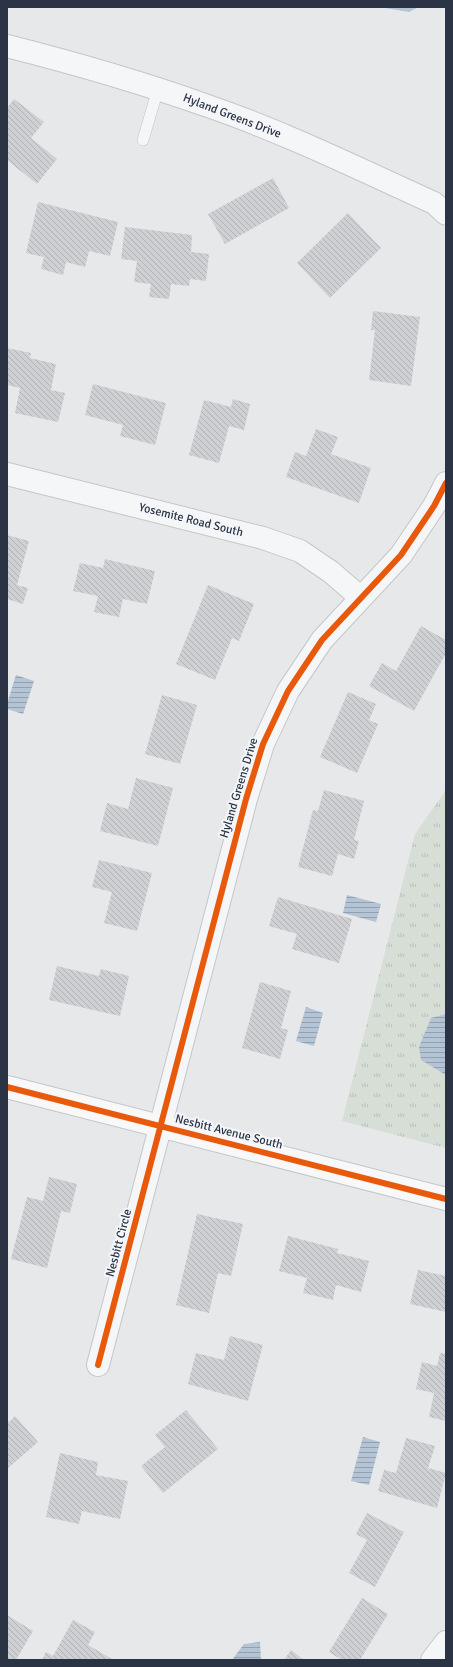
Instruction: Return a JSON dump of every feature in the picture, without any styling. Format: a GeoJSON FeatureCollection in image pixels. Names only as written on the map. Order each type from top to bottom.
{"type":"FeatureCollection","features":[{"type":"Feature","properties":{"kind":"street","name":"Hyland Greens Drive"},"geometry":{"type":"LineString","coordinates":[[7,46],[88,67],[206,105],[321,151],[434,204],[446,214]]}},
{"type":"Feature","properties":{"kind":"street","name":"Yosemite Road South"},"geometry":{"type":"LineString","coordinates":[[7,474],[263,538],[300,551],[332,572],[360,597]]}},
{"type":"Feature","properties":{"kind":"street","name":"Hyland Greens Drive"},"geometry":{"type":"LineString","coordinates":[[161,1126],[246,799],[262,744],[288,691],[322,640],[400,555],[434,506],[446,483]]}},
{"type":"Feature","properties":{"kind":"street","name":"Nesbitt Avenue South"},"geometry":{"type":"LineString","coordinates":[[7,1087],[446,1199]]}},
{"type":"Feature","properties":{"kind":"street","name":"Nesbitt Circle"},"geometry":{"type":"LineString","coordinates":[[98,1365],[161,1126]]}},
{"type":"Feature","properties":{"kind":"street"},"geometry":{"type":"LineString","coordinates":[[432,1660],[446,1642]]}},
{"type":"Feature","properties":{"kind":"lane"},"geometry":{"type":"LineString","coordinates":[[142,140],[158,89]]}},
{"type":"Feature","properties":{"kind":"green space"},"geometry":{"type":"Polygon","coordinates":[[[446,790],[446,1148],[342,1121],[415,834],[446,790]]]}},
{"type":"Feature","properties":{"kind":"water"},"geometry":{"type":"Polygon","coordinates":[[[379,7],[419,7],[409,12],[379,7]]]}},
{"type":"Feature","properties":{"kind":"water"},"geometry":{"type":"Polygon","coordinates":[[[16,675],[34,681],[23,714],[7,709],[7,704],[16,675]]]}},
{"type":"Feature","properties":{"kind":"water"},"geometry":{"type":"Polygon","coordinates":[[[347,895],[381,904],[376,922],[343,913],[347,895]]]}},
{"type":"Feature","properties":{"kind":"water"},"geometry":{"type":"Polygon","coordinates":[[[306,1007],[323,1013],[314,1046],[296,1041],[306,1007]]]}},
{"type":"Feature","properties":{"kind":"water"},"geometry":{"type":"Polygon","coordinates":[[[446,1014],[446,1075],[421,1060],[419,1047],[431,1018],[446,1014]]]}},
{"type":"Feature","properties":{"kind":"water"},"geometry":{"type":"Polygon","coordinates":[[[363,1437],[380,1442],[369,1485],[351,1481],[363,1437]]]}},
{"type":"Feature","properties":{"kind":"water"},"geometry":{"type":"Polygon","coordinates":[[[260,1642],[261,1660],[232,1660],[244,1644],[260,1642]]]}},
{"type":"Feature","properties":{"kind":"building"},"geometry":{"type":"Polygon","coordinates":[[[14,99],[44,122],[31,138],[57,159],[37,184],[7,160],[7,108],[14,99]]]}},
{"type":"Feature","properties":{"kind":"building"},"geometry":{"type":"Polygon","coordinates":[[[273,178],[289,208],[225,244],[208,214],[273,178]]]}},
{"type":"Feature","properties":{"kind":"building"},"geometry":{"type":"Polygon","coordinates":[[[38,202],[118,222],[110,256],[89,251],[85,267],[66,262],[63,275],[41,269],[44,257],[26,253],[38,202]]]}},
{"type":"Feature","properties":{"kind":"building"},"geometry":{"type":"Polygon","coordinates":[[[348,213],[381,248],[330,298],[297,263],[348,213]]]}},
{"type":"Feature","properties":{"kind":"building"},"geometry":{"type":"Polygon","coordinates":[[[125,227],[192,235],[191,252],[209,254],[206,281],[190,279],[189,286],[171,284],[169,299],[149,297],[151,284],[134,282],[137,261],[121,259],[125,227]]]}},
{"type":"Feature","properties":{"kind":"building"},"geometry":{"type":"Polygon","coordinates":[[[373,311],[420,317],[411,386],[369,380],[375,330],[371,330],[373,311]]]}},
{"type":"Feature","properties":{"kind":"building"},"geometry":{"type":"Polygon","coordinates":[[[7,348],[31,353],[30,358],[56,364],[51,390],[65,393],[58,422],[15,413],[20,388],[7,385],[7,348]]]}},
{"type":"Feature","properties":{"kind":"building"},"geometry":{"type":"Polygon","coordinates":[[[93,384],[166,403],[155,445],[120,436],[123,425],[85,415],[93,384]]]}},
{"type":"Feature","properties":{"kind":"building"},"geometry":{"type":"Polygon","coordinates":[[[233,399],[250,404],[244,430],[229,426],[219,463],[189,455],[204,400],[231,407],[233,399]]]}},
{"type":"Feature","properties":{"kind":"building"},"geometry":{"type":"Polygon","coordinates":[[[316,429],[338,437],[331,454],[371,468],[359,503],[286,477],[295,452],[306,456],[316,429]]]}},
{"type":"Feature","properties":{"kind":"building"},"geometry":{"type":"Polygon","coordinates":[[[7,535],[29,541],[17,585],[28,588],[23,604],[7,599],[7,535]]]}},
{"type":"Feature","properties":{"kind":"building"},"geometry":{"type":"Polygon","coordinates":[[[105,559],[155,571],[147,604],[123,599],[119,617],[94,612],[98,596],[73,591],[80,563],[103,568],[105,559]]]}},
{"type":"Feature","properties":{"kind":"building"},"geometry":{"type":"Polygon","coordinates":[[[208,585],[254,604],[239,641],[232,638],[215,680],[176,664],[208,585]]]}},
{"type":"Feature","properties":{"kind":"building"},"geometry":{"type":"Polygon","coordinates":[[[421,626],[446,640],[446,653],[414,711],[369,686],[382,663],[396,671],[421,626]]]}},
{"type":"Feature","properties":{"kind":"building"},"geometry":{"type":"Polygon","coordinates":[[[348,692],[376,704],[369,720],[378,724],[357,773],[320,757],[348,692]]]}},
{"type":"Feature","properties":{"kind":"building"},"geometry":{"type":"Polygon","coordinates":[[[162,695],[197,705],[180,764],[145,754],[162,695]]]}},
{"type":"Feature","properties":{"kind":"building"},"geometry":{"type":"Polygon","coordinates":[[[136,778],[173,788],[158,846],[100,831],[107,803],[128,809],[136,778]]]}},
{"type":"Feature","properties":{"kind":"building"},"geometry":{"type":"Polygon","coordinates":[[[324,790],[364,801],[354,840],[359,841],[354,859],[338,854],[332,876],[298,867],[313,810],[318,811],[324,790]]]}},
{"type":"Feature","properties":{"kind":"building"},"geometry":{"type":"Polygon","coordinates":[[[99,860],[152,873],[137,931],[104,923],[112,892],[92,887],[99,860]]]}},
{"type":"Feature","properties":{"kind":"building"},"geometry":{"type":"Polygon","coordinates":[[[278,897],[352,919],[339,963],[292,949],[297,934],[269,926],[278,897]]]}},
{"type":"Feature","properties":{"kind":"building"},"geometry":{"type":"Polygon","coordinates":[[[57,966],[99,976],[101,969],[129,976],[120,1016],[49,1000],[57,966]]]}},
{"type":"Feature","properties":{"kind":"building"},"geometry":{"type":"Polygon","coordinates":[[[260,982],[291,991],[281,1028],[288,1030],[280,1059],[242,1048],[260,982]]]}},
{"type":"Feature","properties":{"kind":"building"},"geometry":{"type":"Polygon","coordinates":[[[49,1177],[77,1184],[70,1213],[61,1211],[47,1268],[11,1259],[27,1197],[43,1201],[49,1177]]]}},
{"type":"Feature","properties":{"kind":"building"},"geometry":{"type":"Polygon","coordinates":[[[197,1214],[243,1224],[231,1276],[218,1273],[209,1313],[176,1305],[197,1214]]]}},
{"type":"Feature","properties":{"kind":"building"},"geometry":{"type":"Polygon","coordinates":[[[288,1236],[338,1249],[337,1253],[369,1261],[361,1292],[336,1285],[333,1300],[303,1293],[307,1278],[279,1271],[288,1236]]]}},
{"type":"Feature","properties":{"kind":"building"},"geometry":{"type":"Polygon","coordinates":[[[418,1270],[446,1276],[446,1312],[410,1304],[418,1270]]]}},
{"type":"Feature","properties":{"kind":"building"},"geometry":{"type":"Polygon","coordinates":[[[230,1336],[263,1345],[248,1401],[188,1384],[196,1353],[224,1360],[230,1336]]]}},
{"type":"Feature","properties":{"kind":"building"},"geometry":{"type":"Polygon","coordinates":[[[440,1353],[446,1354],[446,1421],[429,1417],[434,1393],[416,1389],[422,1362],[437,1366],[440,1353]]]}},
{"type":"Feature","properties":{"kind":"building"},"geometry":{"type":"Polygon","coordinates":[[[186,1410],[218,1449],[163,1493],[141,1466],[165,1447],[155,1435],[186,1410]]]}},
{"type":"Feature","properties":{"kind":"building"},"geometry":{"type":"Polygon","coordinates":[[[15,1416],[38,1442],[7,1469],[7,1420],[9,1422],[15,1416]]]}},
{"type":"Feature","properties":{"kind":"building"},"geometry":{"type":"Polygon","coordinates":[[[406,1438],[435,1446],[428,1468],[446,1473],[437,1508],[378,1491],[384,1470],[396,1473],[406,1438]]]}},
{"type":"Feature","properties":{"kind":"building"},"geometry":{"type":"Polygon","coordinates":[[[60,1453],[98,1462],[96,1475],[128,1481],[120,1519],[82,1511],[79,1524],[46,1517],[60,1453]]]}},
{"type":"Feature","properties":{"kind":"building"},"geometry":{"type":"Polygon","coordinates":[[[367,1513],[404,1532],[375,1587],[349,1573],[367,1540],[356,1534],[367,1513]]]}},
{"type":"Feature","properties":{"kind":"building"},"geometry":{"type":"Polygon","coordinates":[[[362,1598],[388,1614],[360,1660],[342,1660],[329,1652],[362,1598]]]}},
{"type":"Feature","properties":{"kind":"building"},"geometry":{"type":"Polygon","coordinates":[[[7,1615],[33,1631],[16,1660],[7,1660],[7,1615]]]}},
{"type":"Feature","properties":{"kind":"building"},"geometry":{"type":"Polygon","coordinates":[[[73,1620],[95,1632],[88,1645],[112,1660],[42,1660],[46,1652],[53,1656],[73,1620]]]}},
{"type":"Feature","properties":{"kind":"building"},"geometry":{"type":"Polygon","coordinates":[[[291,1650],[304,1660],[284,1660],[291,1650]]]}},
{"type":"Feature","properties":{"kind":"cycle path"},"geometry":{"type":"LineString","coordinates":[[98,1365],[246,799],[263,744],[288,691],[322,640],[401,555],[434,506],[446,483]]}},
{"type":"Feature","properties":{"kind":"cycle path"},"geometry":{"type":"LineString","coordinates":[[7,1087],[446,1199]]}}]}
